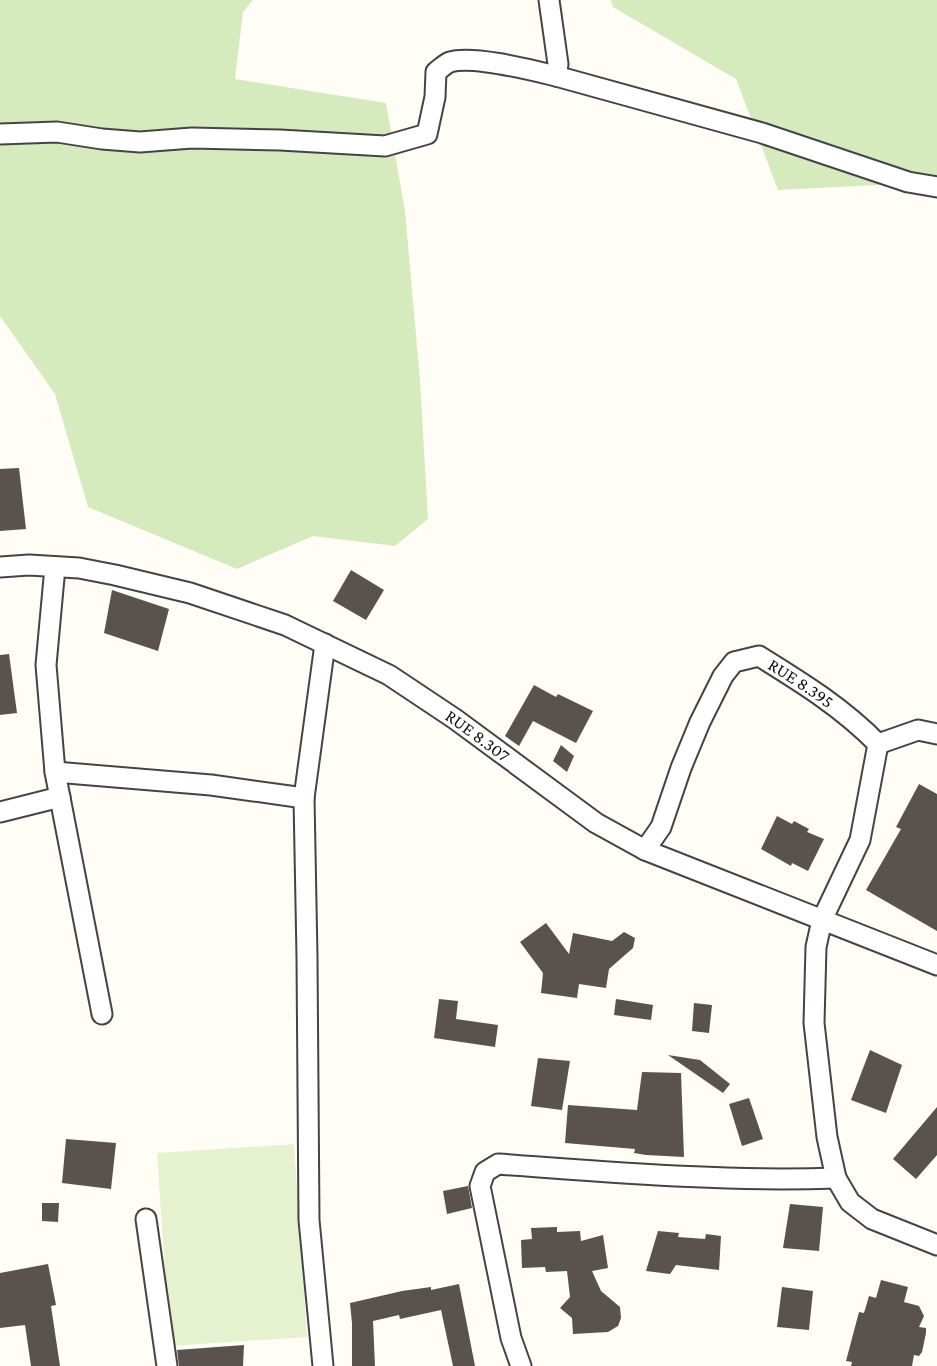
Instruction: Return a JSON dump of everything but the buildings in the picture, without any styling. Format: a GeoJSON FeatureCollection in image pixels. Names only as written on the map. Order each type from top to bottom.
{"type":"FeatureCollection","features":[{"type":"Feature","properties":{"kind":"street"},"geometry":{"type":"LineString","coordinates":[[549,0],[558,64],[556,76]]}},
{"type":"Feature","properties":{"kind":"street"},"geometry":{"type":"LineString","coordinates":[[0,134],[57,132],[140,142],[192,138],[267,139],[385,146],[427,134],[435,97],[436,72],[448,63],[463,61],[502,65],[556,76],[762,133],[908,182],[937,187]]}},
{"type":"Feature","properties":{"kind":"street","name":"RUE 8.307"},"geometry":{"type":"LineString","coordinates":[[0,568],[29,565],[79,568],[115,575],[190,593],[285,625],[389,675],[455,719],[596,822],[645,850],[937,965]]}},
{"type":"Feature","properties":{"kind":"street"},"geometry":{"type":"LineString","coordinates":[[55,567],[46,665],[55,772],[102,1014]]}},
{"type":"Feature","properties":{"kind":"street"},"geometry":{"type":"LineString","coordinates":[[323,1366],[309,1220],[304,798],[326,644]]}},
{"type":"Feature","properties":{"kind":"street","name":"RUE 8.395"},"geometry":{"type":"LineString","coordinates":[[645,850],[662,827],[681,768],[700,722],[723,676],[734,662],[759,656],[806,685],[848,716],[877,744]]}},
{"type":"Feature","properties":{"kind":"street"},"geometry":{"type":"LineString","coordinates":[[937,734],[918,730],[877,744],[860,840],[822,920],[816,947],[814,1023],[827,1137],[836,1178],[850,1202],[872,1219],[937,1245]]}},
{"type":"Feature","properties":{"kind":"street"},"geometry":{"type":"LineString","coordinates":[[55,772],[198,784],[304,798]]}},
{"type":"Feature","properties":{"kind":"street"},"geometry":{"type":"LineString","coordinates":[[0,812],[60,797]]}},
{"type":"Feature","properties":{"kind":"street"},"geometry":{"type":"LineString","coordinates":[[520,1366],[511,1338],[480,1186],[485,1172],[498,1164],[661,1177],[767,1180],[836,1178]]}},
{"type":"Feature","properties":{"kind":"street"},"geometry":{"type":"LineString","coordinates":[[146,1219],[167,1366]]}},
{"type":"Feature","properties":{"kind":"green space"},"geometry":{"type":"Polygon","coordinates":[[[0,0],[253,0],[243,12],[235,79],[386,103],[405,211],[420,380],[428,519],[395,546],[313,536],[237,569],[88,507],[55,394],[0,316],[0,0]]]}},
{"type":"Feature","properties":{"kind":"green space"},"geometry":{"type":"Polygon","coordinates":[[[611,0],[937,0],[937,182],[778,190],[736,79],[613,7],[611,0]]]}},
{"type":"Feature","properties":{"kind":"green space"},"geometry":{"type":"Polygon","coordinates":[[[294,1144],[307,1337],[170,1346],[157,1153],[294,1144]]]}}]}
